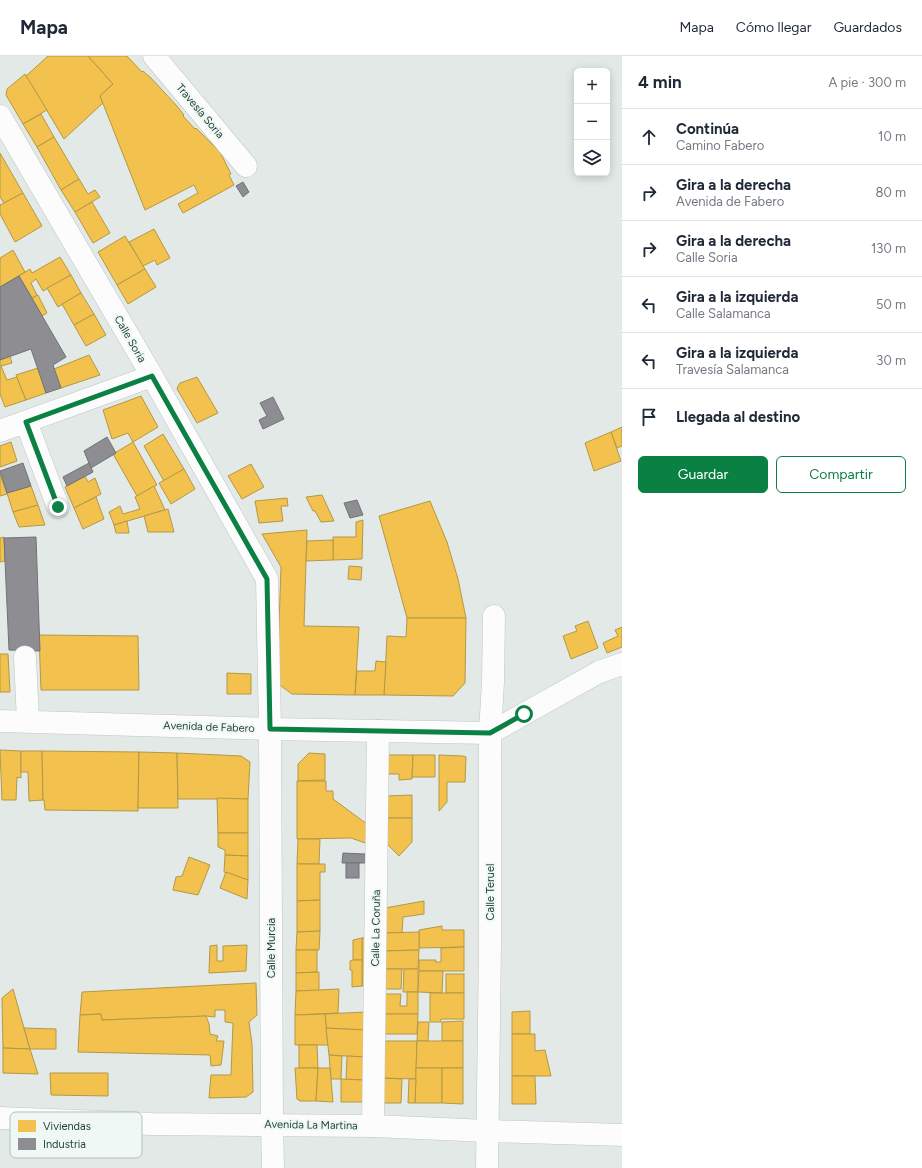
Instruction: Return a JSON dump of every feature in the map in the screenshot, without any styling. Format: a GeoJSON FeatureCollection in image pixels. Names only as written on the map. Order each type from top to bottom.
{"type":"FeatureCollection","features":[{"type":"Feature","properties":{"kind":"street","name":"Travesía Soria"},"geometry":{"type":"LineString","coordinates":[[154,56],[246,166]]}},
{"type":"Feature","properties":{"kind":"street","name":"Calle Soria"},"geometry":{"type":"LineString","coordinates":[[0,116],[152,376],[267,579],[270,729]]}},
{"type":"Feature","properties":{"kind":"street"},"geometry":{"type":"LineString","coordinates":[[0,431],[152,376]]}},
{"type":"Feature","properties":{"kind":"street"},"geometry":{"type":"LineString","coordinates":[[26,422],[58,507]]}},
{"type":"Feature","properties":{"kind":"street","name":"Calle Teruel"},"geometry":{"type":"LineString","coordinates":[[487,1168],[490,945],[490,733],[494,682],[494,616]]}},
{"type":"Feature","properties":{"kind":"street"},"geometry":{"type":"LineString","coordinates":[[25,657],[28,721]]}},
{"type":"Feature","properties":{"kind":"street"},"geometry":{"type":"LineString","coordinates":[[490,733],[599,672],[622,664]]}},
{"type":"Feature","properties":{"kind":"street","name":"Avenida de Fabero"},"geometry":{"type":"LineString","coordinates":[[0,721],[270,729],[490,733]]}},
{"type":"Feature","properties":{"kind":"street","name":"Calle Murcia"},"geometry":{"type":"LineString","coordinates":[[270,729],[273,1168]]}},
{"type":"Feature","properties":{"kind":"street","name":"Calle La Coruña"},"geometry":{"type":"LineString","coordinates":[[373,1126],[378,731]]}},
{"type":"Feature","properties":{"kind":"street","name":"Avenida La Martina"},"geometry":{"type":"LineString","coordinates":[[0,1118],[10,1118]]}},
{"type":"Feature","properties":{"kind":"street","name":"Avenida La Martina"},"geometry":{"type":"LineString","coordinates":[[142,1124],[373,1126],[622,1135]]}},
{"type":"Feature","properties":{"kind":"building: Viviendas"},"geometry":{"type":"Polygon","coordinates":[[[48,56],[88,56],[113,84],[100,96],[103,103],[64,139],[26,76],[48,56]]]}},
{"type":"Feature","properties":{"kind":"building: Viviendas"},"geometry":{"type":"Polygon","coordinates":[[[88,56],[127,56],[142,72],[143,71],[151,78],[177,106],[184,115],[183,116],[195,129],[196,128],[220,152],[231,174],[229,175],[234,185],[183,213],[178,204],[198,193],[194,185],[145,210],[100,96],[113,84],[88,56]]]}},
{"type":"Feature","properties":{"kind":"building: Viviendas"},"geometry":{"type":"Polygon","coordinates":[[[25,74],[47,110],[23,124],[6,95],[7,89],[25,74]]]}},
{"type":"Feature","properties":{"kind":"building: Viviendas"},"geometry":{"type":"Polygon","coordinates":[[[41,114],[54,137],[37,147],[23,124],[41,114]]]}},
{"type":"Feature","properties":{"kind":"building: Viviendas"},"geometry":{"type":"Polygon","coordinates":[[[54,137],[79,179],[61,190],[37,147],[54,137]]]}},
{"type":"Feature","properties":{"kind":"building: Viviendas"},"geometry":{"type":"Polygon","coordinates":[[[0,153],[23,193],[4,203],[0,197],[0,153]]]}},
{"type":"Feature","properties":{"kind":"building: Viviendas"},"geometry":{"type":"Polygon","coordinates":[[[79,179],[88,194],[95,190],[100,197],[75,212],[61,190],[79,179]]]}},
{"type":"Feature","properties":{"kind":"building: Viviendas"},"geometry":{"type":"Polygon","coordinates":[[[23,193],[42,226],[15,242],[0,214],[0,205],[23,193]]]}},
{"type":"Feature","properties":{"kind":"building: Viviendas"},"geometry":{"type":"Polygon","coordinates":[[[92,202],[110,233],[93,243],[75,212],[92,202]]]}},
{"type":"Feature","properties":{"kind":"building: Viviendas"},"geometry":{"type":"Polygon","coordinates":[[[154,229],[170,258],[157,265],[155,260],[143,266],[129,242],[154,229]]]}},
{"type":"Feature","properties":{"kind":"building: Viviendas"},"geometry":{"type":"Polygon","coordinates":[[[125,236],[145,269],[117,285],[98,252],[125,236]]]}},
{"type":"Feature","properties":{"kind":"building: Viviendas"},"geometry":{"type":"Polygon","coordinates":[[[13,250],[25,272],[0,287],[0,258],[13,250]]]}},
{"type":"Feature","properties":{"kind":"building: Viviendas"},"geometry":{"type":"Polygon","coordinates":[[[60,257],[71,275],[43,291],[36,279],[31,283],[37,295],[32,298],[19,276],[30,269],[32,273],[60,257]]]}},
{"type":"Feature","properties":{"kind":"building: Viviendas"},"geometry":{"type":"Polygon","coordinates":[[[145,269],[156,287],[128,304],[117,285],[145,269]]]}},
{"type":"Feature","properties":{"kind":"building: Viviendas"},"geometry":{"type":"Polygon","coordinates":[[[71,275],[81,293],[58,307],[47,288],[71,275]]]}},
{"type":"Feature","properties":{"kind":"building: Viviendas"},"geometry":{"type":"Polygon","coordinates":[[[81,293],[94,314],[74,325],[62,304],[81,293]]]}},
{"type":"Feature","properties":{"kind":"building: Viviendas"},"geometry":{"type":"Polygon","coordinates":[[[38,295],[47,313],[42,316],[32,298],[38,295]]]}},
{"type":"Feature","properties":{"kind":"building: Viviendas"},"geometry":{"type":"Polygon","coordinates":[[[94,314],[106,335],[86,346],[74,325],[94,314]]]}},
{"type":"Feature","properties":{"kind":"building: Viviendas"},"geometry":{"type":"Polygon","coordinates":[[[89,355],[100,375],[61,388],[54,369],[89,355]]]}},
{"type":"Feature","properties":{"kind":"building: Viviendas"},"geometry":{"type":"Polygon","coordinates":[[[10,356],[12,363],[1,366],[7,380],[17,377],[26,400],[5,407],[0,394],[0,360],[10,356]]]}},
{"type":"Feature","properties":{"kind":"building: Viviendas"},"geometry":{"type":"Polygon","coordinates":[[[38,368],[46,393],[26,400],[16,375],[38,368]]]}},
{"type":"Feature","properties":{"kind":"building: Viviendas"},"geometry":{"type":"Polygon","coordinates":[[[197,377],[218,413],[197,423],[177,389],[180,383],[197,377]]]}},
{"type":"Feature","properties":{"kind":"building: Viviendas"},"geometry":{"type":"Polygon","coordinates":[[[141,396],[158,427],[133,442],[128,433],[112,439],[103,410],[141,396]]]}},
{"type":"Feature","properties":{"kind":"building: Viviendas"},"geometry":{"type":"Polygon","coordinates":[[[622,427],[622,446],[617,448],[611,432],[622,427]]]}},
{"type":"Feature","properties":{"kind":"building: Viviendas"},"geometry":{"type":"Polygon","coordinates":[[[611,432],[621,461],[594,471],[585,443],[611,432]]]}},
{"type":"Feature","properties":{"kind":"building: Viviendas"},"geometry":{"type":"Polygon","coordinates":[[[163,434],[184,469],[164,481],[144,446],[163,434]]]}},
{"type":"Feature","properties":{"kind":"building: Viviendas"},"geometry":{"type":"Polygon","coordinates":[[[11,442],[17,461],[0,467],[0,446],[11,442]]]}},
{"type":"Feature","properties":{"kind":"building: Viviendas"},"geometry":{"type":"Polygon","coordinates":[[[133,442],[157,485],[137,496],[113,454],[133,442]]]}},
{"type":"Feature","properties":{"kind":"building: Viviendas"},"geometry":{"type":"Polygon","coordinates":[[[251,464],[264,487],[242,499],[228,476],[251,464]]]}},
{"type":"Feature","properties":{"kind":"building: Viviendas"},"geometry":{"type":"Polygon","coordinates":[[[184,469],[195,489],[171,504],[159,483],[184,469]]]}},
{"type":"Feature","properties":{"kind":"building: Viviendas"},"geometry":{"type":"Polygon","coordinates":[[[0,474],[7,494],[0,496],[0,474]]]}},
{"type":"Feature","properties":{"kind":"building: Viviendas"},"geometry":{"type":"Polygon","coordinates":[[[85,476],[88,482],[95,478],[101,494],[74,508],[65,487],[85,476]]]}},
{"type":"Feature","properties":{"kind":"building: Viviendas"},"geometry":{"type":"Polygon","coordinates":[[[31,486],[38,505],[13,512],[7,493],[31,486]]]}},
{"type":"Feature","properties":{"kind":"building: Viviendas"},"geometry":{"type":"Polygon","coordinates":[[[154,486],[165,510],[114,525],[109,512],[120,506],[123,514],[140,509],[135,497],[154,486]]]}},
{"type":"Feature","properties":{"kind":"building: Viviendas"},"geometry":{"type":"Polygon","coordinates":[[[322,495],[334,521],[321,522],[315,511],[313,511],[306,497],[322,495]]]}},
{"type":"Feature","properties":{"kind":"building: Viviendas"},"geometry":{"type":"Polygon","coordinates":[[[96,497],[104,519],[83,529],[74,508],[96,497]]]}},
{"type":"Feature","properties":{"kind":"building: Viviendas"},"geometry":{"type":"Polygon","coordinates":[[[287,498],[288,506],[281,506],[283,521],[259,523],[255,501],[287,498]]]}},
{"type":"Feature","properties":{"kind":"building: Viviendas"},"geometry":{"type":"Polygon","coordinates":[[[430,501],[447,542],[458,579],[466,618],[407,618],[379,516],[430,501]]]}},
{"type":"Feature","properties":{"kind":"building: Viviendas"},"geometry":{"type":"Polygon","coordinates":[[[38,505],[45,525],[19,527],[13,512],[38,505]]]}},
{"type":"Feature","properties":{"kind":"building: Viviendas"},"geometry":{"type":"Polygon","coordinates":[[[168,509],[174,532],[148,532],[144,516],[168,509]]]}},
{"type":"Feature","properties":{"kind":"building: Viviendas"},"geometry":{"type":"Polygon","coordinates":[[[363,520],[362,559],[333,560],[333,537],[356,537],[356,522],[363,520]]]}},
{"type":"Feature","properties":{"kind":"building: Viviendas"},"geometry":{"type":"Polygon","coordinates":[[[127,521],[129,533],[116,533],[114,525],[127,521]]]}},
{"type":"Feature","properties":{"kind":"building: Viviendas"},"geometry":{"type":"Polygon","coordinates":[[[307,530],[304,626],[359,627],[355,695],[292,694],[277,683],[281,567],[262,534],[307,530]]]}},
{"type":"Feature","properties":{"kind":"building: Viviendas"},"geometry":{"type":"Polygon","coordinates":[[[4,537],[5,561],[0,562],[0,538],[4,537]]]}},
{"type":"Feature","properties":{"kind":"building: Viviendas"},"geometry":{"type":"Polygon","coordinates":[[[333,540],[333,560],[306,561],[307,541],[333,540]]]}},
{"type":"Feature","properties":{"kind":"building: Viviendas"},"geometry":{"type":"Polygon","coordinates":[[[349,566],[362,567],[361,580],[348,579],[349,566]]]}},
{"type":"Feature","properties":{"kind":"building: Viviendas"},"geometry":{"type":"Polygon","coordinates":[[[407,618],[466,618],[465,683],[453,696],[384,695],[387,636],[406,637],[407,618]]]}},
{"type":"Feature","properties":{"kind":"building: Viviendas"},"geometry":{"type":"Polygon","coordinates":[[[588,621],[598,648],[571,659],[563,636],[577,631],[575,626],[588,621]]]}},
{"type":"Feature","properties":{"kind":"building: Viviendas"},"geometry":{"type":"Polygon","coordinates":[[[622,627],[622,647],[607,653],[603,643],[618,636],[615,630],[622,627]]]}},
{"type":"Feature","properties":{"kind":"building: Viviendas"},"geometry":{"type":"Polygon","coordinates":[[[39,635],[138,636],[139,690],[41,690],[39,635]]]}},
{"type":"Feature","properties":{"kind":"building: Viviendas"},"geometry":{"type":"Polygon","coordinates":[[[0,654],[8,654],[10,692],[0,692],[0,654]]]}},
{"type":"Feature","properties":{"kind":"building: Viviendas"},"geometry":{"type":"Polygon","coordinates":[[[376,661],[386,662],[384,695],[355,695],[357,671],[375,671],[376,661]]]}},
{"type":"Feature","properties":{"kind":"building: Viviendas"},"geometry":{"type":"Polygon","coordinates":[[[227,673],[251,674],[251,694],[227,694],[227,673]]]}},
{"type":"Feature","properties":{"kind":"building: Viviendas"},"geometry":{"type":"Polygon","coordinates":[[[0,750],[21,751],[21,778],[17,777],[16,800],[2,800],[0,750]]]}},
{"type":"Feature","properties":{"kind":"building: Viviendas"},"geometry":{"type":"Polygon","coordinates":[[[21,751],[42,751],[43,800],[29,801],[28,772],[21,772],[21,751]]]}},
{"type":"Feature","properties":{"kind":"building: Viviendas"},"geometry":{"type":"Polygon","coordinates":[[[42,751],[139,752],[138,811],[45,810],[43,800],[42,751]]]}},
{"type":"Feature","properties":{"kind":"building: Viviendas"},"geometry":{"type":"Polygon","coordinates":[[[139,752],[177,753],[178,808],[138,808],[139,752]]]}},
{"type":"Feature","properties":{"kind":"building: Viviendas"},"geometry":{"type":"Polygon","coordinates":[[[177,753],[241,756],[250,762],[248,799],[178,799],[177,753]]]}},
{"type":"Feature","properties":{"kind":"building: Viviendas"},"geometry":{"type":"Polygon","coordinates":[[[309,753],[325,754],[325,780],[298,781],[298,764],[309,753]]]}},
{"type":"Feature","properties":{"kind":"building: Viviendas"},"geometry":{"type":"Polygon","coordinates":[[[386,755],[413,755],[412,779],[399,780],[399,774],[386,774],[386,755]]]}},
{"type":"Feature","properties":{"kind":"building: Viviendas"},"geometry":{"type":"Polygon","coordinates":[[[413,755],[435,755],[435,777],[412,777],[413,755]]]}},
{"type":"Feature","properties":{"kind":"building: Viviendas"},"geometry":{"type":"Polygon","coordinates":[[[439,755],[466,757],[465,782],[447,782],[447,802],[439,811],[439,755]]]}},
{"type":"Feature","properties":{"kind":"building: Viviendas"},"geometry":{"type":"Polygon","coordinates":[[[297,781],[326,781],[326,791],[333,791],[333,799],[371,827],[371,845],[351,838],[297,839],[297,781]]]}},
{"type":"Feature","properties":{"kind":"building: Viviendas"},"geometry":{"type":"Polygon","coordinates":[[[412,795],[412,818],[383,818],[386,796],[412,795]]]}},
{"type":"Feature","properties":{"kind":"building: Viviendas"},"geometry":{"type":"Polygon","coordinates":[[[217,798],[248,799],[248,833],[218,833],[217,798]]]}},
{"type":"Feature","properties":{"kind":"building: Viviendas"},"geometry":{"type":"Polygon","coordinates":[[[386,818],[412,818],[412,842],[399,856],[386,843],[386,818]]]}},
{"type":"Feature","properties":{"kind":"building: Viviendas"},"geometry":{"type":"Polygon","coordinates":[[[218,833],[248,833],[248,856],[225,855],[225,850],[218,847],[218,833]]]}},
{"type":"Feature","properties":{"kind":"building: Viviendas"},"geometry":{"type":"Polygon","coordinates":[[[298,839],[320,839],[319,864],[297,864],[298,839]]]}},
{"type":"Feature","properties":{"kind":"building: Viviendas"},"geometry":{"type":"Polygon","coordinates":[[[225,855],[248,856],[248,880],[224,872],[225,855]]]}},
{"type":"Feature","properties":{"kind":"building: Viviendas"},"geometry":{"type":"Polygon","coordinates":[[[189,857],[210,865],[198,895],[173,890],[176,877],[182,876],[189,857]]]}},
{"type":"Feature","properties":{"kind":"building: Viviendas"},"geometry":{"type":"Polygon","coordinates":[[[297,864],[325,864],[325,872],[320,872],[320,900],[297,901],[297,864]]]}},
{"type":"Feature","properties":{"kind":"building: Viviendas"},"geometry":{"type":"Polygon","coordinates":[[[226,872],[248,880],[247,899],[220,888],[226,872]]]}},
{"type":"Feature","properties":{"kind":"building: Viviendas"},"geometry":{"type":"Polygon","coordinates":[[[320,900],[320,931],[297,932],[297,901],[320,900]]]}},
{"type":"Feature","properties":{"kind":"building: Viviendas"},"geometry":{"type":"Polygon","coordinates":[[[424,901],[424,914],[403,917],[402,933],[385,933],[385,908],[424,901]]]}},
{"type":"Feature","properties":{"kind":"building: Viviendas"},"geometry":{"type":"Polygon","coordinates":[[[442,926],[442,930],[464,930],[464,947],[419,948],[419,930],[442,926]]]}},
{"type":"Feature","properties":{"kind":"building: Viviendas"},"geometry":{"type":"Polygon","coordinates":[[[320,931],[319,950],[296,950],[297,932],[320,931]]]}},
{"type":"Feature","properties":{"kind":"building: Viviendas"},"geometry":{"type":"Polygon","coordinates":[[[419,932],[419,950],[384,951],[385,933],[419,932]]]}},
{"type":"Feature","properties":{"kind":"building: Viviendas"},"geometry":{"type":"Polygon","coordinates":[[[370,937],[369,985],[362,986],[362,938],[370,937]]]}},
{"type":"Feature","properties":{"kind":"building: Viviendas"},"geometry":{"type":"Polygon","coordinates":[[[362,938],[362,960],[353,960],[353,940],[362,938]]]}},
{"type":"Feature","properties":{"kind":"building: Viviendas"},"geometry":{"type":"Polygon","coordinates":[[[217,945],[217,961],[223,961],[223,946],[247,945],[246,971],[209,973],[210,946],[217,945]]]}},
{"type":"Feature","properties":{"kind":"building: Viviendas"},"geometry":{"type":"Polygon","coordinates":[[[464,947],[464,971],[419,971],[419,960],[436,960],[435,962],[441,962],[441,948],[464,947]]]}},
{"type":"Feature","properties":{"kind":"building: Viviendas"},"geometry":{"type":"Polygon","coordinates":[[[296,950],[317,950],[317,972],[296,973],[296,950]]]}},
{"type":"Feature","properties":{"kind":"building: Viviendas"},"geometry":{"type":"Polygon","coordinates":[[[419,950],[418,969],[384,969],[384,951],[419,950]]]}},
{"type":"Feature","properties":{"kind":"building: Viviendas"},"geometry":{"type":"Polygon","coordinates":[[[362,960],[362,986],[352,987],[352,970],[350,970],[350,961],[362,960]]]}},
{"type":"Feature","properties":{"kind":"building: Viviendas"},"geometry":{"type":"Polygon","coordinates":[[[384,969],[402,969],[401,989],[383,989],[384,969]]]}},
{"type":"Feature","properties":{"kind":"building: Viviendas"},"geometry":{"type":"Polygon","coordinates":[[[404,969],[418,969],[418,992],[403,992],[404,969]]]}},
{"type":"Feature","properties":{"kind":"building: Viviendas"},"geometry":{"type":"Polygon","coordinates":[[[419,971],[443,971],[442,993],[418,992],[419,971]]]}},
{"type":"Feature","properties":{"kind":"building: Viviendas"},"geometry":{"type":"Polygon","coordinates":[[[319,972],[319,991],[296,991],[296,973],[319,972]]]}},
{"type":"Feature","properties":{"kind":"building: Viviendas"},"geometry":{"type":"Polygon","coordinates":[[[446,974],[464,974],[464,993],[446,993],[446,974]]]}},
{"type":"Feature","properties":{"kind":"building: Viviendas"},"geometry":{"type":"Polygon","coordinates":[[[256,983],[257,1015],[249,1022],[252,1044],[253,1092],[246,1097],[209,1098],[211,1075],[231,1075],[233,1023],[225,1022],[225,1010],[215,1010],[215,1017],[206,1016],[102,1020],[101,1014],[80,1015],[82,992],[256,983]]]}},
{"type":"Feature","properties":{"kind":"building: Viviendas"},"geometry":{"type":"Polygon","coordinates":[[[13,989],[30,1049],[3,1048],[2,998],[13,989]]]}},
{"type":"Feature","properties":{"kind":"building: Viviendas"},"geometry":{"type":"Polygon","coordinates":[[[339,989],[338,1013],[295,1015],[296,991],[339,989]]]}},
{"type":"Feature","properties":{"kind":"building: Viviendas"},"geometry":{"type":"Polygon","coordinates":[[[407,992],[418,992],[418,1014],[382,1014],[383,994],[401,994],[400,1006],[407,1006],[407,992]]]}},
{"type":"Feature","properties":{"kind":"building: Viviendas"},"geometry":{"type":"Polygon","coordinates":[[[430,993],[464,993],[464,1019],[441,1019],[441,1022],[430,1022],[430,993]]]}},
{"type":"Feature","properties":{"kind":"building: Viviendas"},"geometry":{"type":"Polygon","coordinates":[[[530,1011],[530,1034],[512,1034],[512,1012],[530,1011]]]}},
{"type":"Feature","properties":{"kind":"building: Viviendas"},"geometry":{"type":"Polygon","coordinates":[[[365,1012],[365,1030],[326,1028],[325,1014],[365,1012]]]}},
{"type":"Feature","properties":{"kind":"building: Viviendas"},"geometry":{"type":"Polygon","coordinates":[[[101,1014],[102,1020],[206,1016],[210,1034],[218,1036],[216,1041],[224,1041],[221,1065],[211,1066],[210,1055],[78,1052],[80,1015],[101,1014]]]}},
{"type":"Feature","properties":{"kind":"building: Viviendas"},"geometry":{"type":"Polygon","coordinates":[[[325,1014],[328,1045],[295,1045],[295,1015],[325,1014]]]}},
{"type":"Feature","properties":{"kind":"building: Viviendas"},"geometry":{"type":"Polygon","coordinates":[[[382,1014],[418,1014],[417,1034],[382,1034],[382,1014]]]}},
{"type":"Feature","properties":{"kind":"building: Viviendas"},"geometry":{"type":"Polygon","coordinates":[[[463,1021],[463,1041],[442,1041],[442,1022],[463,1021]]]}},
{"type":"Feature","properties":{"kind":"building: Viviendas"},"geometry":{"type":"Polygon","coordinates":[[[418,1022],[429,1022],[428,1041],[417,1041],[418,1022]]]}},
{"type":"Feature","properties":{"kind":"building: Viviendas"},"geometry":{"type":"Polygon","coordinates":[[[24,1028],[56,1029],[56,1049],[30,1049],[24,1028]]]}},
{"type":"Feature","properties":{"kind":"building: Viviendas"},"geometry":{"type":"Polygon","coordinates":[[[326,1028],[365,1030],[364,1057],[329,1055],[326,1028]]]}},
{"type":"Feature","properties":{"kind":"building: Viviendas"},"geometry":{"type":"Polygon","coordinates":[[[512,1034],[535,1034],[535,1051],[545,1050],[551,1076],[512,1076],[512,1034]]]}},
{"type":"Feature","properties":{"kind":"building: Viviendas"},"geometry":{"type":"Polygon","coordinates":[[[382,1041],[417,1041],[416,1079],[381,1078],[382,1041]]]}},
{"type":"Feature","properties":{"kind":"building: Viviendas"},"geometry":{"type":"Polygon","coordinates":[[[417,1041],[463,1041],[463,1068],[416,1068],[417,1041]]]}},
{"type":"Feature","properties":{"kind":"building: Viviendas"},"geometry":{"type":"Polygon","coordinates":[[[299,1045],[317,1045],[318,1068],[299,1068],[299,1045]]]}},
{"type":"Feature","properties":{"kind":"building: Viviendas"},"geometry":{"type":"Polygon","coordinates":[[[3,1048],[30,1049],[38,1074],[3,1073],[3,1048]]]}},
{"type":"Feature","properties":{"kind":"building: Viviendas"},"geometry":{"type":"Polygon","coordinates":[[[329,1055],[342,1056],[341,1079],[331,1079],[329,1055]]]}},
{"type":"Feature","properties":{"kind":"building: Viviendas"},"geometry":{"type":"Polygon","coordinates":[[[347,1056],[364,1057],[363,1080],[346,1080],[347,1056]]]}},
{"type":"Feature","properties":{"kind":"building: Viviendas"},"geometry":{"type":"Polygon","coordinates":[[[295,1068],[318,1068],[316,1101],[300,1101],[297,1099],[295,1068]]]}},
{"type":"Feature","properties":{"kind":"building: Viviendas"},"geometry":{"type":"Polygon","coordinates":[[[318,1068],[330,1068],[333,1102],[316,1101],[318,1068]]]}},
{"type":"Feature","properties":{"kind":"building: Viviendas"},"geometry":{"type":"Polygon","coordinates":[[[416,1068],[442,1068],[442,1103],[415,1103],[416,1068]]]}},
{"type":"Feature","properties":{"kind":"building: Viviendas"},"geometry":{"type":"Polygon","coordinates":[[[442,1068],[463,1068],[463,1104],[442,1103],[442,1068]]]}},
{"type":"Feature","properties":{"kind":"building: Viviendas"},"geometry":{"type":"Polygon","coordinates":[[[50,1073],[108,1073],[108,1096],[51,1095],[50,1073]]]}},
{"type":"Feature","properties":{"kind":"building: Viviendas"},"geometry":{"type":"Polygon","coordinates":[[[512,1076],[535,1076],[536,1104],[512,1104],[512,1076]]]}},
{"type":"Feature","properties":{"kind":"building: Viviendas"},"geometry":{"type":"Polygon","coordinates":[[[381,1078],[402,1079],[401,1103],[380,1103],[381,1078]]]}},
{"type":"Feature","properties":{"kind":"building: Viviendas"},"geometry":{"type":"Polygon","coordinates":[[[341,1079],[363,1080],[363,1102],[341,1102],[341,1079]]]}},
{"type":"Feature","properties":{"kind":"building: Viviendas"},"geometry":{"type":"Polygon","coordinates":[[[409,1079],[416,1079],[415,1103],[408,1103],[409,1079]]]}},
{"type":"Feature","properties":{"kind":"building: Industria"},"geometry":{"type":"Polygon","coordinates":[[[243,182],[249,192],[243,197],[236,186],[243,182]]]}},
{"type":"Feature","properties":{"kind":"building: Industria"},"geometry":{"type":"Polygon","coordinates":[[[19,276],[66,357],[53,365],[61,388],[46,393],[31,349],[0,360],[0,287],[19,276]]]}},
{"type":"Feature","properties":{"kind":"building: Industria"},"geometry":{"type":"Polygon","coordinates":[[[273,397],[284,419],[263,429],[259,420],[267,416],[260,403],[273,397]]]}},
{"type":"Feature","properties":{"kind":"building: Industria"},"geometry":{"type":"Polygon","coordinates":[[[107,437],[116,453],[91,468],[84,451],[107,437]]]}},
{"type":"Feature","properties":{"kind":"building: Industria"},"geometry":{"type":"Polygon","coordinates":[[[23,463],[31,486],[7,493],[0,471],[23,463]]]}},
{"type":"Feature","properties":{"kind":"building: Industria"},"geometry":{"type":"Polygon","coordinates":[[[89,463],[93,472],[67,486],[63,477],[89,463]]]}},
{"type":"Feature","properties":{"kind":"building: Industria"},"geometry":{"type":"Polygon","coordinates":[[[357,500],[363,515],[350,518],[344,503],[357,500]]]}},
{"type":"Feature","properties":{"kind":"building: Industria"},"geometry":{"type":"Polygon","coordinates":[[[36,537],[40,651],[9,650],[4,538],[36,537]]]}},
{"type":"Feature","properties":{"kind":"building: Industria"},"geometry":{"type":"Polygon","coordinates":[[[343,853],[365,854],[365,863],[342,863],[343,853]]]}},
{"type":"Feature","properties":{"kind":"building: Industria"},"geometry":{"type":"Polygon","coordinates":[[[346,863],[359,863],[359,878],[346,878],[346,863]]]}},
{"type":"Feature","properties":{"kind":"route"},"geometry":{"type":"LineString","coordinates":[[58,507],[26,422],[152,376],[267,579],[270,729],[490,733],[524,714]]}}]}
